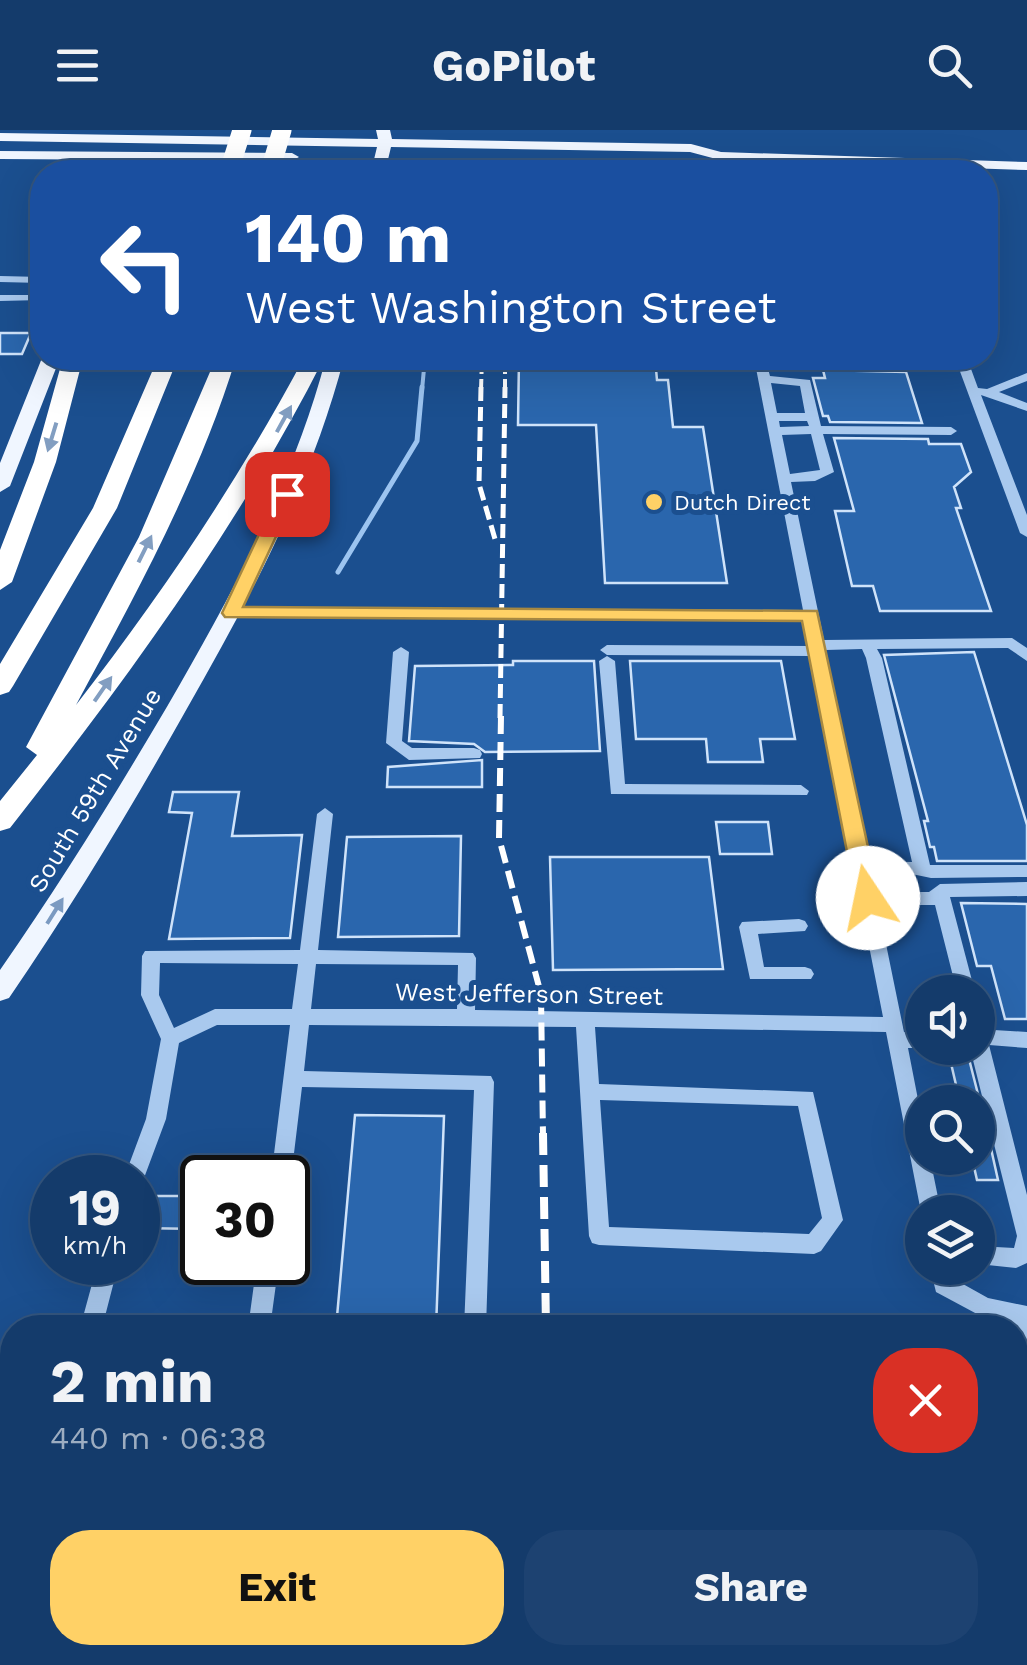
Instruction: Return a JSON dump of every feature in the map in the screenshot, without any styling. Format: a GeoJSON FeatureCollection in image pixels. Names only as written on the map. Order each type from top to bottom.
{"type":"FeatureCollection","features":[{"type":"Feature","properties":{"kind":"highway"},"geometry":{"type":"LineString","coordinates":[[232,160],[242,130]]}},
{"type":"Feature","properties":{"kind":"highway"},"geometry":{"type":"LineString","coordinates":[[273,160],[282,130]]}},
{"type":"Feature","properties":{"kind":"highway"},"geometry":{"type":"LineString","coordinates":[[0,582],[39,480],[70,370]]}},
{"type":"Feature","properties":{"kind":"highway"},"geometry":{"type":"LineString","coordinates":[[0,686],[104,508],[163,370]]}},
{"type":"Feature","properties":{"kind":"highway"},"geometry":{"type":"LineString","coordinates":[[0,820],[123,596],[222,370]]}},
{"type":"Feature","properties":{"kind":"highway"},"geometry":{"type":"LineString","coordinates":[[0,820],[92,705],[231,508],[258,466],[308,370]]}},
{"type":"Feature","properties":{"kind":"main road"},"geometry":{"type":"LineString","coordinates":[[134,160],[143,133]]}},
{"type":"Feature","properties":{"kind":"main road"},"geometry":{"type":"LineString","coordinates":[[0,137],[143,133],[385,136],[691,148],[714,160]]}},
{"type":"Feature","properties":{"kind":"main road"},"geometry":{"type":"LineString","coordinates":[[0,154],[136,154],[269,160]]}},
{"type":"Feature","properties":{"kind":"main road"},"geometry":{"type":"LineString","coordinates":[[998,166],[1027,166]]}},
{"type":"Feature","properties":{"kind":"main road"},"geometry":{"type":"LineString","coordinates":[[0,486],[10,438],[45,370]]}},
{"type":"Feature","properties":{"kind":"main road","name":"South 59th Avenue"},"geometry":{"type":"LineString","coordinates":[[0,991],[48,923],[231,613],[300,462],[330,370]]}},
{"type":"Feature","properties":{"kind":"street"},"geometry":{"type":"LineString","coordinates":[[0,279],[30,280]]}},
{"type":"Feature","properties":{"kind":"street"},"geometry":{"type":"LineString","coordinates":[[0,298],[30,298]]}},
{"type":"Feature","properties":{"kind":"street"},"geometry":{"type":"LineString","coordinates":[[762,370],[928,1195]]}},
{"type":"Feature","properties":{"kind":"street"},"geometry":{"type":"LineString","coordinates":[[965,370],[1021,499],[1027,534]]}},
{"type":"Feature","properties":{"kind":"street"},"geometry":{"type":"LineString","coordinates":[[973,392],[992,391],[1027,377]]}},
{"type":"Feature","properties":{"kind":"street"},"geometry":{"type":"LineString","coordinates":[[764,379],[806,383],[827,472],[815,478],[783,478]]}},
{"type":"Feature","properties":{"kind":"street"},"geometry":{"type":"LineString","coordinates":[[992,391],[1027,408]]}},
{"type":"Feature","properties":{"kind":"street"},"geometry":{"type":"LineString","coordinates":[[773,424],[951,430]]}},
{"type":"Feature","properties":{"kind":"street"},"geometry":{"type":"LineString","coordinates":[[231,613],[810,615]]}},
{"type":"Feature","properties":{"kind":"street"},"geometry":{"type":"LineString","coordinates":[[801,791],[617,790],[607,656],[1012,643],[1027,656]]}},
{"type":"Feature","properties":{"kind":"street"},"geometry":{"type":"LineString","coordinates":[[867,645],[874,658],[923,871]]}},
{"type":"Feature","properties":{"kind":"street"},"geometry":{"type":"LineString","coordinates":[[401,652],[394,743],[410,754],[474,754]]}},
{"type":"Feature","properties":{"kind":"street"},"geometry":{"type":"LineString","coordinates":[[283,1155],[325,814]]}},
{"type":"Feature","properties":{"kind":"street"},"geometry":{"type":"LineString","coordinates":[[862,868],[1027,871]]}},
{"type":"Feature","properties":{"kind":"street"},"geometry":{"type":"LineString","coordinates":[[940,890],[1027,889]]}},
{"type":"Feature","properties":{"kind":"street"},"geometry":{"type":"LineString","coordinates":[[868,898],[934,899],[940,890]]}},
{"type":"Feature","properties":{"kind":"street"},"geometry":{"type":"LineString","coordinates":[[940,890],[962,975]]}},
{"type":"Feature","properties":{"kind":"street"},"geometry":{"type":"LineString","coordinates":[[799,926],[748,927],[756,974],[805,974]]}},
{"type":"Feature","properties":{"kind":"street"},"geometry":{"type":"LineString","coordinates":[[143,1155],[156,1119],[170,1038],[150,995],[150,956],[467,958],[466,1017]]}},
{"type":"Feature","properties":{"kind":"street","name":"West Jefferson Street"},"geometry":{"type":"LineString","coordinates":[[170,1038],[214,1017],[584,1018],[905,1035]]}},
{"type":"Feature","properties":{"kind":"street"},"geometry":{"type":"LineString","coordinates":[[584,1018],[599,1236],[814,1244],[833,1220],[806,1098],[590,1092]]}},
{"type":"Feature","properties":{"kind":"street"},"geometry":{"type":"LineString","coordinates":[[995,1039],[1027,1040]]}},
{"type":"Feature","properties":{"kind":"street"},"geometry":{"type":"LineString","coordinates":[[984,1065],[1027,1236],[1023,1254],[1016,1258],[995,1257]]}},
{"type":"Feature","properties":{"kind":"street"},"geometry":{"type":"LineString","coordinates":[[295,1079],[484,1082],[475,1315]]}},
{"type":"Feature","properties":{"kind":"street"},"geometry":{"type":"LineString","coordinates":[[95,1315],[103,1285]]}},
{"type":"Feature","properties":{"kind":"street"},"geometry":{"type":"LineString","coordinates":[[261,1315],[265,1285]]}},
{"type":"Feature","properties":{"kind":"street"},"geometry":{"type":"LineString","coordinates":[[955,1285],[984,1307],[1016,1315]]}},
{"type":"Feature","properties":{"kind":"building"},"geometry":{"type":"Polygon","coordinates":[[[0,333],[30,333],[22,354],[0,354],[0,333]]]}},
{"type":"Feature","properties":{"kind":"building"},"geometry":{"type":"Polygon","coordinates":[[[519,370],[656,370],[657,380],[668,380],[673,427],[703,427],[727,583],[605,583],[596,425],[518,425],[519,370]]]}},
{"type":"Feature","properties":{"kind":"building"},"geometry":{"type":"Polygon","coordinates":[[[823,370],[906,372],[922,423],[830,422],[828,416],[823,416],[813,378],[825,378],[823,370]]]}},
{"type":"Feature","properties":{"kind":"building"},"geometry":{"type":"Polygon","coordinates":[[[834,438],[928,439],[929,444],[961,444],[971,472],[954,487],[961,508],[956,508],[991,611],[880,611],[873,586],[852,586],[835,511],[854,511],[834,438]]]}},
{"type":"Feature","properties":{"kind":"building"},"geometry":{"type":"Polygon","coordinates":[[[974,652],[1027,825],[1027,861],[937,861],[934,847],[930,847],[924,821],[928,821],[884,655],[974,652]]]}},
{"type":"Feature","properties":{"kind":"building"},"geometry":{"type":"Polygon","coordinates":[[[513,661],[594,661],[600,751],[485,752],[474,744],[409,741],[415,666],[513,665],[513,661]]]}},
{"type":"Feature","properties":{"kind":"building"},"geometry":{"type":"Polygon","coordinates":[[[630,661],[781,661],[795,739],[760,739],[763,762],[708,762],[706,739],[636,739],[630,661]]]}},
{"type":"Feature","properties":{"kind":"building"},"geometry":{"type":"Polygon","coordinates":[[[482,760],[482,787],[387,787],[388,767],[482,760]]]}},
{"type":"Feature","properties":{"kind":"building"},"geometry":{"type":"Polygon","coordinates":[[[173,792],[239,792],[232,836],[302,835],[290,938],[169,939],[192,813],[169,812],[173,792]]]}},
{"type":"Feature","properties":{"kind":"building"},"geometry":{"type":"Polygon","coordinates":[[[716,822],[768,822],[772,854],[720,854],[716,822]]]}},
{"type":"Feature","properties":{"kind":"building"},"geometry":{"type":"Polygon","coordinates":[[[461,836],[459,936],[338,937],[347,837],[461,836]]]}},
{"type":"Feature","properties":{"kind":"building"},"geometry":{"type":"Polygon","coordinates":[[[550,857],[709,857],[723,969],[553,970],[550,857]]]}},
{"type":"Feature","properties":{"kind":"building"},"geometry":{"type":"Polygon","coordinates":[[[961,903],[1027,904],[1027,1019],[1005,1019],[991,966],[977,966],[961,903]]]}},
{"type":"Feature","properties":{"kind":"building"},"geometry":{"type":"Polygon","coordinates":[[[951,1065],[971,1065],[976,1085],[956,1085],[951,1065]]]}},
{"type":"Feature","properties":{"kind":"building"},"geometry":{"type":"Polygon","coordinates":[[[355,1115],[444,1116],[436,1315],[337,1315],[355,1115]]]}},
{"type":"Feature","properties":{"kind":"building"},"geometry":{"type":"Polygon","coordinates":[[[995,1167],[998,1180],[977,1180],[976,1175],[995,1175],[995,1167]]]}},
{"type":"Feature","properties":{"kind":"building"},"geometry":{"type":"Polygon","coordinates":[[[160,1196],[180,1196],[180,1229],[160,1228],[160,1196]]]}},
{"type":"Feature","properties":{"kind":"waterway"},"geometry":{"type":"LineString","coordinates":[[422,390],[424,370]]}},
{"type":"Feature","properties":{"kind":"waterway"},"geometry":{"type":"LineString","coordinates":[[338,572],[417,441],[422,387]]}},
{"type":"Feature","properties":{"kind":"railway"},"geometry":{"type":"LineString","coordinates":[[481,390],[482,370]]}},
{"type":"Feature","properties":{"kind":"railway"},"geometry":{"type":"LineString","coordinates":[[505,370],[505,387]]}},
{"type":"Feature","properties":{"kind":"railway"},"geometry":{"type":"LineString","coordinates":[[481,387],[479,484],[495,539]]}},
{"type":"Feature","properties":{"kind":"railway"},"geometry":{"type":"LineString","coordinates":[[500,718],[505,387]]}},
{"type":"Feature","properties":{"kind":"railway"},"geometry":{"type":"LineString","coordinates":[[501,716],[499,838],[541,994],[543,1136]]}},
{"type":"Feature","properties":{"kind":"railway"},"geometry":{"type":"LineString","coordinates":[[543,1133],[546,1315]]}},
{"type":"Feature","properties":{"kind":"place","name":"Dutch Direct"},"geometry":{"type":"Point","coordinates":[654,502]}},
{"type":"Feature","properties":{"kind":"route"},"geometry":{"type":"LineString","coordinates":[[287,494],[231,613],[810,615],[868,898]]}}]}
